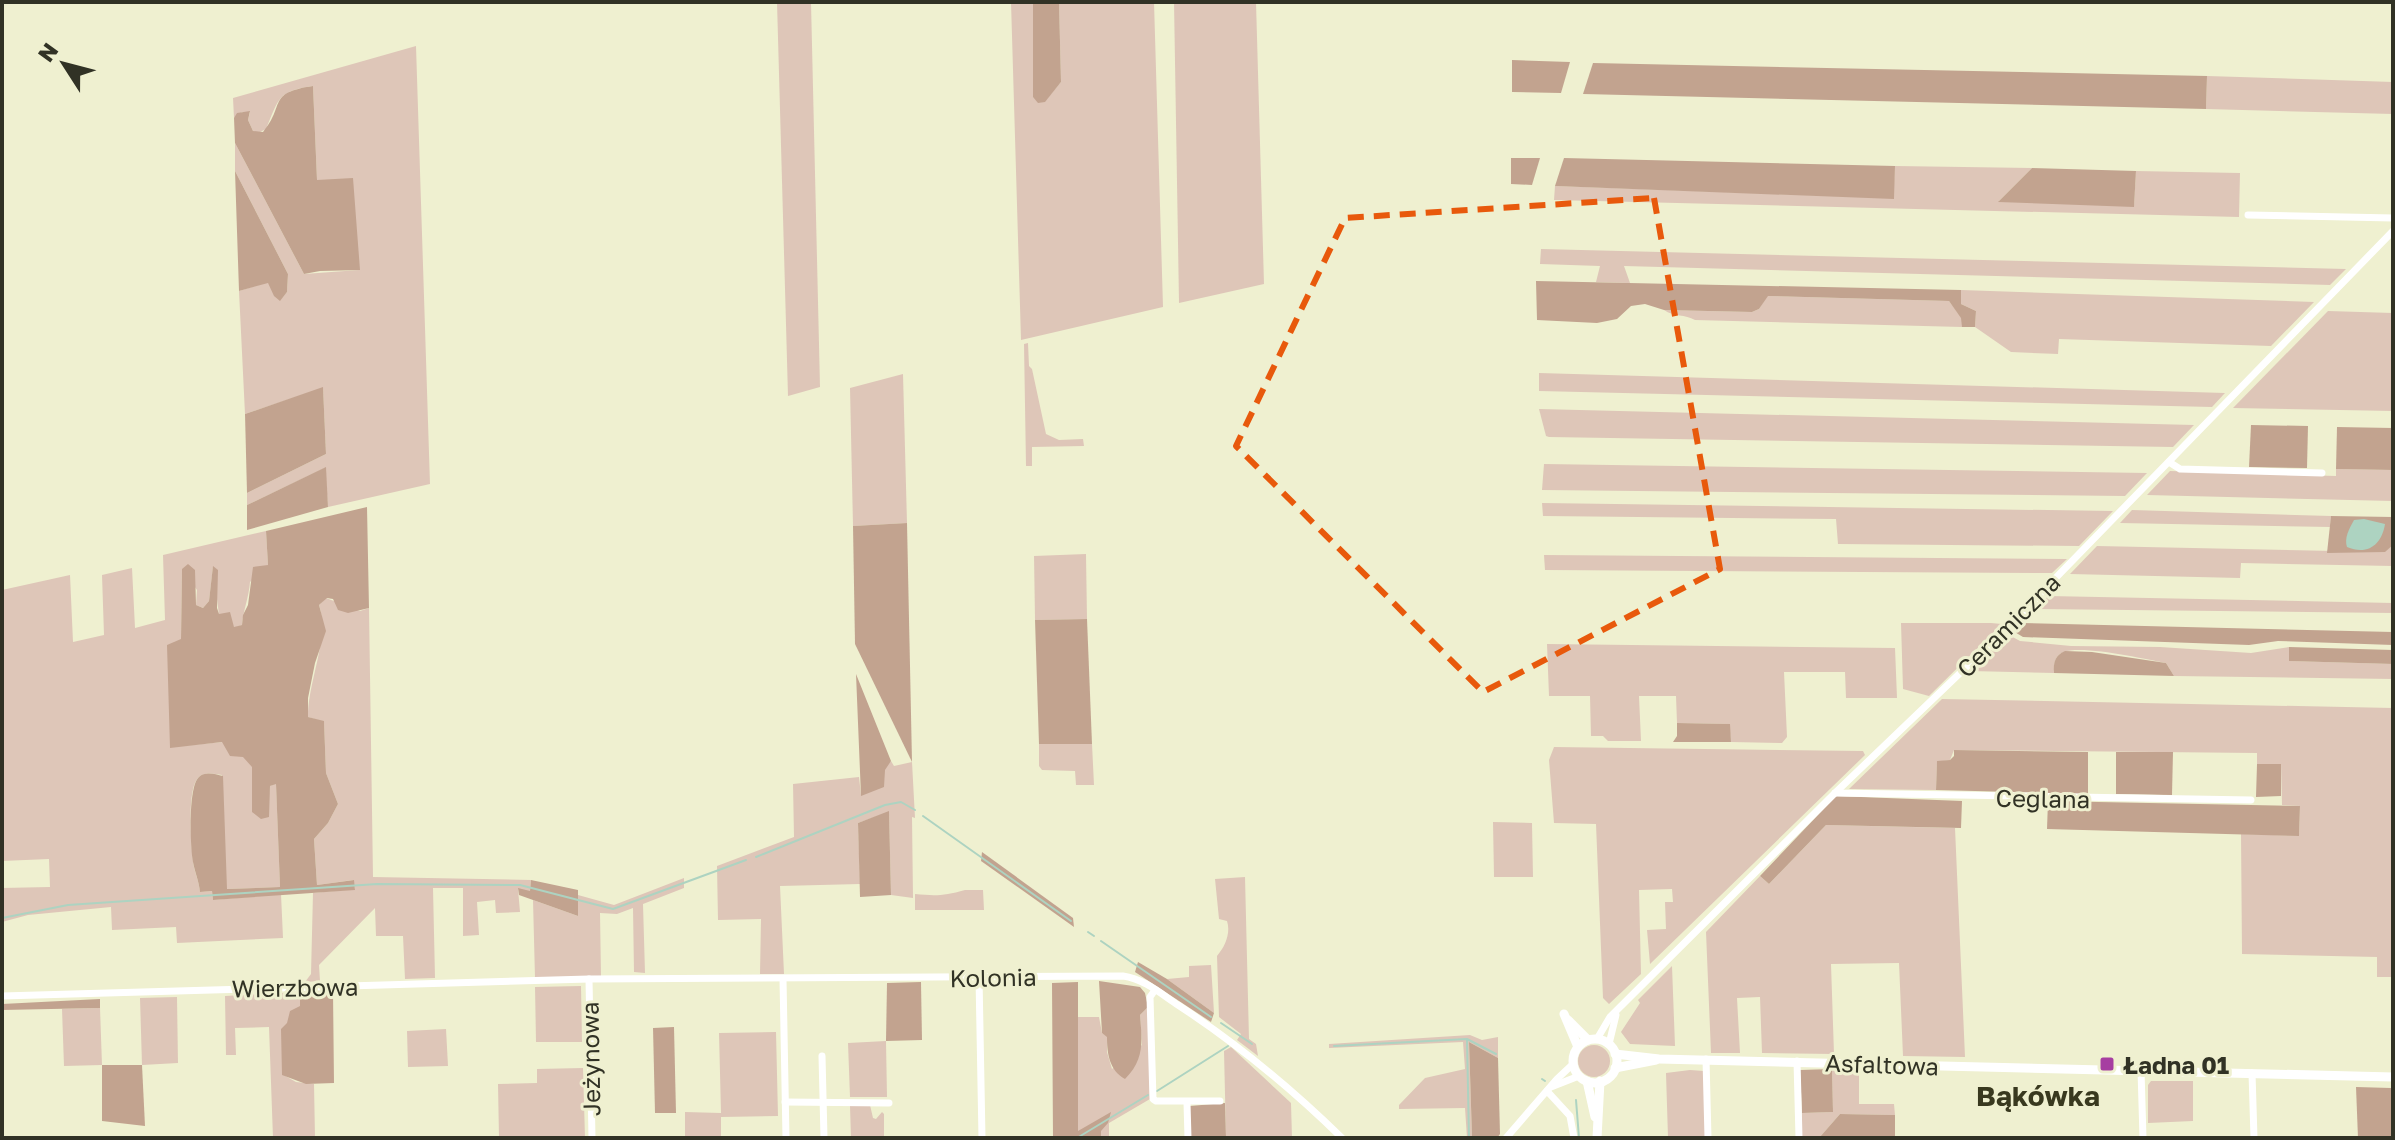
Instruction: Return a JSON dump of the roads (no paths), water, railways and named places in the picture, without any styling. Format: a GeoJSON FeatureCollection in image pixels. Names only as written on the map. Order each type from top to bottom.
{"type":"FeatureCollection","features":[{"type":"Feature","properties":{"kind":"street"},"geometry":{"type":"LineString","coordinates":[[2248,215],[2393,218]]}},
{"type":"Feature","properties":{"kind":"street","name":"Ceramiczna"},"geometry":{"type":"LineString","coordinates":[[1592,1039],[1610,1017],[1835,793],[2006,629],[2393,231]]}},
{"type":"Feature","properties":{"kind":"street"},"geometry":{"type":"LineString","coordinates":[[2169,462],[2180,469],[2322,473]]}},
{"type":"Feature","properties":{"kind":"street","name":"Ceglana"},"geometry":{"type":"LineString","coordinates":[[1835,793],[2251,800]]}},
{"type":"Feature","properties":{"kind":"street"},"geometry":{"type":"LineString","coordinates":[[979,977],[982,1138]]}},
{"type":"Feature","properties":{"kind":"street","name":"Kolonia"},"geometry":{"type":"LineString","coordinates":[[589,979],[1133,978],[1243,1050],[1342,1138]]}},
{"type":"Feature","properties":{"kind":"street","name":"Wierzbowa"},"geometry":{"type":"LineString","coordinates":[[2,996],[589,979]]}},
{"type":"Feature","properties":{"kind":"street","name":"Jeżynowa"},"geometry":{"type":"LineString","coordinates":[[589,979],[592,1138]]}},
{"type":"Feature","properties":{"kind":"street"},"geometry":{"type":"LineString","coordinates":[[783,979],[786,1138]]}},
{"type":"Feature","properties":{"kind":"street"},"geometry":{"type":"LineString","coordinates":[[1155,990],[1150,997],[1152,1096],[1156,1101],[1220,1101]]}},
{"type":"Feature","properties":{"kind":"street"},"geometry":{"type":"LineString","coordinates":[[1609,1044],[1616,1012]]}},
{"type":"Feature","properties":{"kind":"street"},"geometry":{"type":"LineString","coordinates":[[1506,1138],[1548,1090],[1573,1064],[1578,1047],[1564,1014],[1592,1039],[1609,1044],[1615,1054],[1615,1068],[1610,1076],[1600,1081],[1583,1078],[1548,1090]]}},
{"type":"Feature","properties":{"kind":"street"},"geometry":{"type":"LineString","coordinates":[[1578,1047],[1592,1039]]}},
{"type":"Feature","properties":{"kind":"street","name":"Asfaltowa"},"geometry":{"type":"LineString","coordinates":[[1615,1054],[1659,1059],[2393,1077]]}},
{"type":"Feature","properties":{"kind":"street"},"geometry":{"type":"LineString","coordinates":[[822,1056],[824,1138]]}},
{"type":"Feature","properties":{"kind":"street","name":"Asfaltowa"},"geometry":{"type":"LineString","coordinates":[[1615,1068],[1659,1059]]}},
{"type":"Feature","properties":{"kind":"street"},"geometry":{"type":"LineString","coordinates":[[1706,1059],[1708,1138]]}},
{"type":"Feature","properties":{"kind":"street"},"geometry":{"type":"LineString","coordinates":[[1797,1061],[1799,1138]]}},
{"type":"Feature","properties":{"kind":"street"},"geometry":{"type":"LineString","coordinates":[[1573,1064],[1583,1078],[1596,1124]]}},
{"type":"Feature","properties":{"kind":"street"},"geometry":{"type":"LineString","coordinates":[[2141,1070],[2143,1138]]}},
{"type":"Feature","properties":{"kind":"street"},"geometry":{"type":"LineString","coordinates":[[2252,1073],[2254,1138]]}},
{"type":"Feature","properties":{"kind":"street"},"geometry":{"type":"LineString","coordinates":[[1597,1138],[1600,1081]]}},
{"type":"Feature","properties":{"kind":"street"},"geometry":{"type":"LineString","coordinates":[[1548,1090],[1570,1116],[1574,1138]]}},
{"type":"Feature","properties":{"kind":"street"},"geometry":{"type":"LineString","coordinates":[[785,1102],[889,1103]]}},
{"type":"Feature","properties":{"kind":"street"},"geometry":{"type":"LineString","coordinates":[[1187,1103],[1188,1138]]}},
{"type":"Feature","properties":{"kind":"waterway"},"geometry":{"type":"LineString","coordinates":[[756,857],[885,805],[901,802],[915,810]]}},
{"type":"Feature","properties":{"kind":"waterway"},"geometry":{"type":"LineString","coordinates":[[923,816],[1071,921]]}},
{"type":"Feature","properties":{"kind":"waterway"},"geometry":{"type":"LineString","coordinates":[[2,918],[68,905],[377,884],[520,885],[613,909],[746,860]]}},
{"type":"Feature","properties":{"kind":"waterway"},"geometry":{"type":"LineString","coordinates":[[1088,932],[1094,936]]}},
{"type":"Feature","properties":{"kind":"waterway"},"geometry":{"type":"LineString","coordinates":[[1101,941],[1211,1017]]}},
{"type":"Feature","properties":{"kind":"waterway"},"geometry":{"type":"LineString","coordinates":[[1221,1023],[1252,1044]]}},
{"type":"Feature","properties":{"kind":"waterway"},"geometry":{"type":"LineString","coordinates":[[1334,1046],[1467,1039],[1496,1054]]}},
{"type":"Feature","properties":{"kind":"waterway"},"geometry":{"type":"LineString","coordinates":[[1467,1040],[1469,1138]]}},
{"type":"Feature","properties":{"kind":"waterway"},"geometry":{"type":"LineString","coordinates":[[1157,1091],[1228,1046]]}},
{"type":"Feature","properties":{"kind":"waterway"},"geometry":{"type":"LineString","coordinates":[[1077,1138],[1148,1095]]}},
{"type":"Feature","properties":{"kind":"waterway"},"geometry":{"type":"LineString","coordinates":[[1576,1100],[1579,1138]]}},
{"type":"Feature","properties":{"kind":"place","name":"Ładna 01"},"geometry":{"type":"Point","coordinates":[2107,1064]}},
{"type":"Feature","properties":{"kind":"district","name":"Bąkówka"},"geometry":{"type":"Point","coordinates":[2038,1095]}}]}
